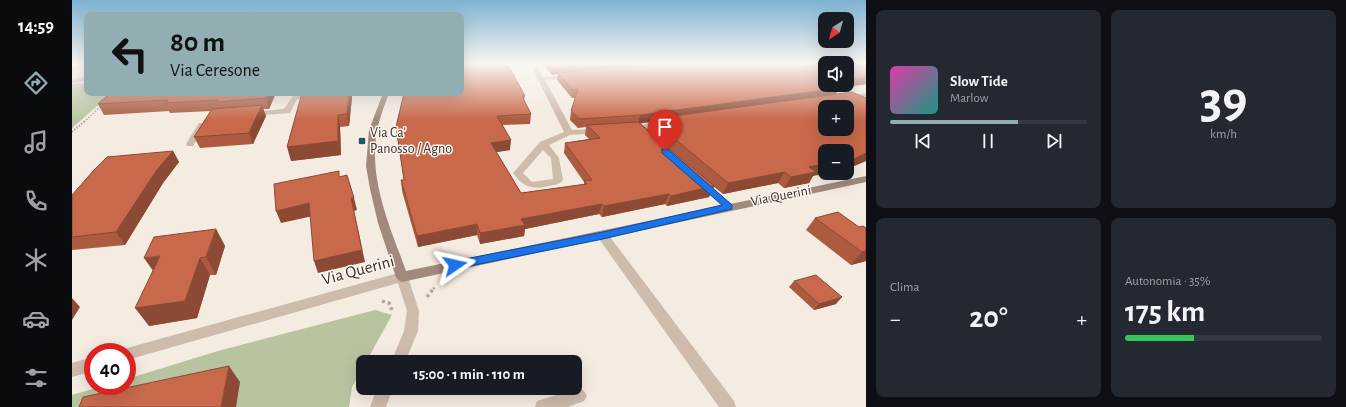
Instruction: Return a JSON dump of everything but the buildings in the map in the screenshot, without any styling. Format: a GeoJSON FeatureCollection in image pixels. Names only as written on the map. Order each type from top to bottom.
{"type":"FeatureCollection","features":[{"type":"Feature","properties":{"kind":"street"},"geometry":{"type":"LineString","coordinates":[[542,82],[569,133]]}},
{"type":"Feature","properties":{"kind":"street"},"geometry":{"type":"LineString","coordinates":[[836,99],[866,95]]}},
{"type":"Feature","properties":{"kind":"street"},"geometry":{"type":"LineString","coordinates":[[244,114],[287,111],[295,97],[309,96]]}},
{"type":"Feature","properties":{"kind":"street"},"geometry":{"type":"LineString","coordinates":[[385,96],[371,142],[371,162],[373,180],[386,234],[413,312],[411,331],[401,355]]}},
{"type":"Feature","properties":{"kind":"street"},"geometry":{"type":"LineString","coordinates":[[190,144],[207,117]]}},
{"type":"Feature","properties":{"kind":"street"},"geometry":{"type":"LineString","coordinates":[[622,129],[669,123]]}},
{"type":"Feature","properties":{"kind":"street"},"geometry":{"type":"LineString","coordinates":[[638,127],[649,137]]}},
{"type":"Feature","properties":{"kind":"street"},"geometry":{"type":"LineString","coordinates":[[543,144],[554,158],[558,180],[530,186],[523,182],[518,173],[532,154],[543,144],[557,136],[569,133],[607,130]]}},
{"type":"Feature","properties":{"kind":"street"},"geometry":{"type":"LineString","coordinates":[[696,178],[729,207]]}},
{"type":"Feature","properties":{"kind":"street","name":"Via Querini"},"geometry":{"type":"LineString","coordinates":[[136,351],[402,277],[603,236],[729,207],[866,179]]}},
{"type":"Feature","properties":{"kind":"street"},"geometry":{"type":"LineString","coordinates":[[603,236],[728,407]]}},
{"type":"Feature","properties":{"kind":"street"},"geometry":{"type":"LineString","coordinates":[[72,370],[84,367]]}},
{"type":"Feature","properties":{"kind":"street"},"geometry":{"type":"LineString","coordinates":[[378,407],[382,395]]}},
{"type":"Feature","properties":{"kind":"street"},"geometry":{"type":"LineString","coordinates":[[542,407],[579,396]]}},
{"type":"Feature","properties":{"kind":"path"},"geometry":{"type":"LineString","coordinates":[[72,132],[105,103]]}},
{"type":"Feature","properties":{"kind":"green space"},"geometry":{"type":"Polygon","coordinates":[[[84,83],[84,96],[109,96],[72,128],[72,84],[84,83]]]}},
{"type":"Feature","properties":{"kind":"green space"},"geometry":{"type":"Polygon","coordinates":[[[375,310],[392,315],[370,355],[356,355],[356,380],[352,387],[349,407],[72,407],[72,395],[84,392],[84,395],[136,395],[136,376],[218,351],[375,310]]]}},
{"type":"Feature","properties":{"kind":"place","name":"Via Ca' Panosso / Agno"},"geometry":{"type":"Point","coordinates":[362,141]}},
{"type":"Feature","properties":{"kind":"route"},"geometry":{"type":"LineString","coordinates":[[455,265],[603,236],[729,207],[665,151]]}}]}
